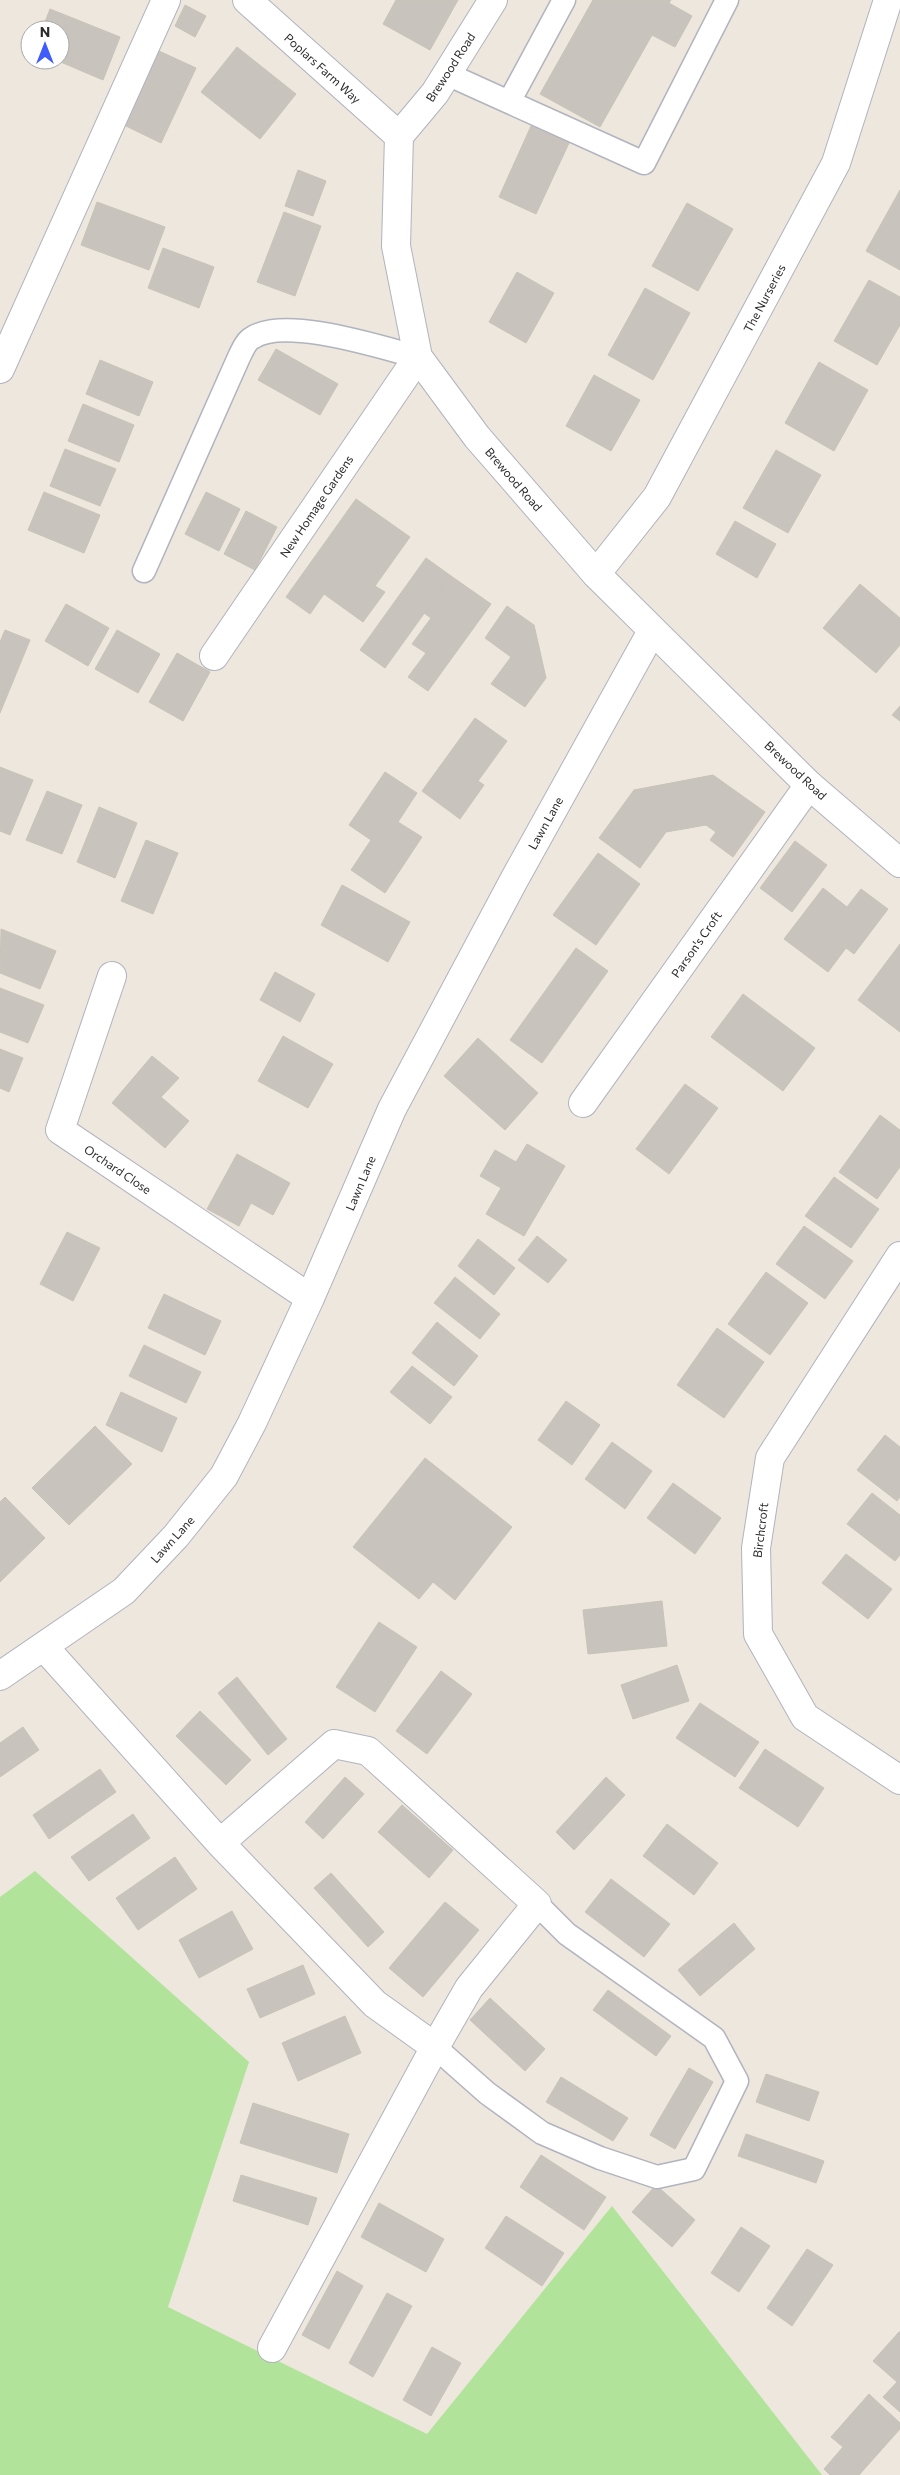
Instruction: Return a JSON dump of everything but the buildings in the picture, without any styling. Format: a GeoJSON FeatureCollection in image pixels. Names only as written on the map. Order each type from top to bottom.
{"type":"FeatureCollection","features":[{"type":"Feature","properties":{"kind":"street"},"geometry":{"type":"LineString","coordinates":[[2,359],[166,0]]}},
{"type":"Feature","properties":{"kind":"street","name":"Poplars Farm Way"},"geometry":{"type":"LineString","coordinates":[[247,0],[399,136]]}},
{"type":"Feature","properties":{"kind":"street","name":"Brewood Road"},"geometry":{"type":"LineString","coordinates":[[493,0],[435,93],[399,136],[396,246],[418,356],[477,437],[596,574],[809,785],[900,863]]}},
{"type":"Feature","properties":{"kind":"street","name":"The Nurseries"},"geometry":{"type":"LineString","coordinates":[[596,574],[657,497],[836,163],[888,0]]}},
{"type":"Feature","properties":{"kind":"street","name":"New Homage Gardens"},"geometry":{"type":"LineString","coordinates":[[214,656],[418,356]]}},
{"type":"Feature","properties":{"kind":"street","name":"Lawn Lane"},"geometry":{"type":"LineString","coordinates":[[0,1676],[124,1591],[176,1536],[224,1476],[252,1423],[310,1298],[392,1109],[514,880],[652,631]]}},
{"type":"Feature","properties":{"kind":"street","name":"Parson's Croft"},"geometry":{"type":"LineString","coordinates":[[583,1103],[809,785]]}},
{"type":"Feature","properties":{"kind":"street","name":"Orchard Close"},"geometry":{"type":"LineString","coordinates":[[112,976],[60,1130],[310,1298]]}},
{"type":"Feature","properties":{"kind":"street","name":"Birchcroft"},"geometry":{"type":"LineString","coordinates":[[900,1256],[770,1458],[756,1548],[758,1634],[805,1717],[900,1780]]}},
{"type":"Feature","properties":{"kind":"street"},"geometry":{"type":"LineString","coordinates":[[44,1647],[220,1843],[375,2004],[435,2048]]}},
{"type":"Feature","properties":{"kind":"street"},"geometry":{"type":"LineString","coordinates":[[220,1843],[334,1744],[368,1751],[537,1904],[469,1988],[272,2348]]}},
{"type":"Feature","properties":{"kind":"lane"},"geometry":{"type":"LineString","coordinates":[[509,102],[564,0]]}},
{"type":"Feature","properties":{"kind":"lane"},"geometry":{"type":"LineString","coordinates":[[447,74],[644,162],[727,0]]}},
{"type":"Feature","properties":{"kind":"lane"},"geometry":{"type":"LineString","coordinates":[[144,571],[238,356],[251,338],[276,329],[309,331],[418,356]]}},
{"type":"Feature","properties":{"kind":"lane"},"geometry":{"type":"LineString","coordinates":[[435,2048],[486,2093],[542,2133],[600,2158],[657,2177],[694,2169],[737,2081],[714,2038],[568,1934],[537,1904]]}},
{"type":"Feature","properties":{"kind":"green space"},"geometry":{"type":"Polygon","coordinates":[[[35,1871],[249,2062],[168,2307],[427,2434],[612,2206],[822,2475],[0,2475],[0,1897],[35,1871]]]}}]}
